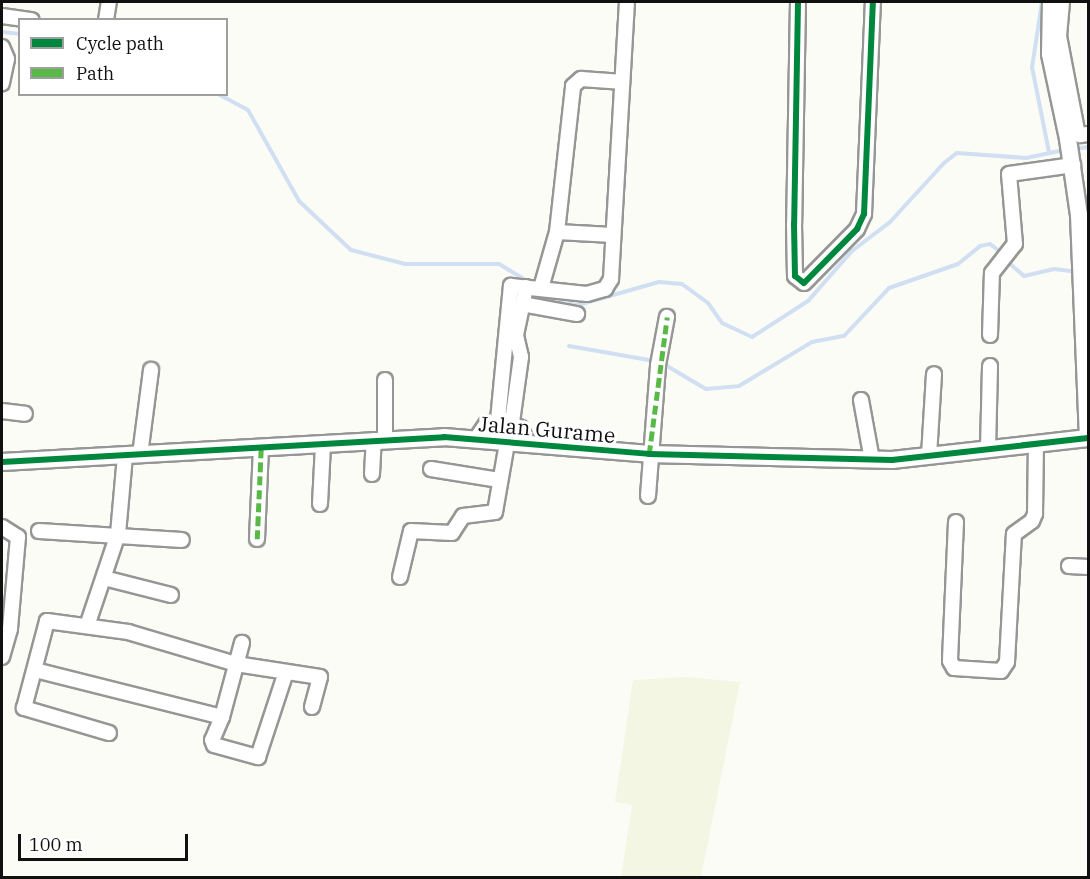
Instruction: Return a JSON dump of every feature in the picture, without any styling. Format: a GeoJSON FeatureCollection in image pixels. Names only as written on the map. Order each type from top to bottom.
{"type":"FeatureCollection","features":[{"type":"Feature","properties":{"kind":"street"},"geometry":{"type":"LineString","coordinates":[[106,18],[109,2]]}},
{"type":"Feature","properties":{"kind":"street"},"geometry":{"type":"LineString","coordinates":[[505,421],[521,357],[512,345],[511,286],[583,294],[605,289],[611,279],[627,2]]}},
{"type":"Feature","properties":{"kind":"street"},"geometry":{"type":"LineString","coordinates":[[798,2],[795,276],[804,283],[812,280],[864,218],[873,2]]}},
{"type":"Feature","properties":{"kind":"street"},"geometry":{"type":"LineString","coordinates":[[1051,2],[1050,54],[1075,134]]}},
{"type":"Feature","properties":{"kind":"street"},"geometry":{"type":"LineString","coordinates":[[1062,2],[1059,36],[1075,134],[1072,161],[1083,270],[1088,438]]}},
{"type":"Feature","properties":{"kind":"street"},"geometry":{"type":"LineString","coordinates":[[2,16],[18,18]]}},
{"type":"Feature","properties":{"kind":"street"},"geometry":{"type":"LineString","coordinates":[[2,47],[7,59],[2,83]]}},
{"type":"Feature","properties":{"kind":"street"},"geometry":{"type":"LineString","coordinates":[[541,288],[557,232],[573,86],[583,79],[621,82]]}},
{"type":"Feature","properties":{"kind":"street"},"geometry":{"type":"LineString","coordinates":[[990,335],[992,273],[1015,244],[1009,174],[1072,161]]}},
{"type":"Feature","properties":{"kind":"street"},"geometry":{"type":"LineString","coordinates":[[557,232],[613,235]]}},
{"type":"Feature","properties":{"kind":"street"},"geometry":{"type":"LineString","coordinates":[[512,345],[526,286]]}},
{"type":"Feature","properties":{"kind":"street"},"geometry":{"type":"LineString","coordinates":[[522,304],[577,314]]}},
{"type":"Feature","properties":{"kind":"street"},"geometry":{"type":"LineString","coordinates":[[648,496],[659,362],[667,317]]}},
{"type":"Feature","properties":{"kind":"street"},"geometry":{"type":"LineString","coordinates":[[988,449],[990,366]]}},
{"type":"Feature","properties":{"kind":"street"},"geometry":{"type":"LineString","coordinates":[[87,626],[118,534],[151,370]]}},
{"type":"Feature","properties":{"kind":"street"},"geometry":{"type":"LineString","coordinates":[[929,456],[934,374]]}},
{"type":"Feature","properties":{"kind":"street"},"geometry":{"type":"LineString","coordinates":[[372,474],[379,440],[385,380]]}},
{"type":"Feature","properties":{"kind":"street"},"geometry":{"type":"LineString","coordinates":[[861,400],[872,460]]}},
{"type":"Feature","properties":{"kind":"street"},"geometry":{"type":"LineString","coordinates":[[2,411],[25,414]]}},
{"type":"Feature","properties":{"kind":"street"},"geometry":{"type":"LineString","coordinates":[[476,439],[482,427],[505,421],[525,432],[528,445]]}},
{"type":"Feature","properties":{"kind":"street","name":"Jalan Gurame"},"geometry":{"type":"LineString","coordinates":[[2,462],[379,440],[476,439],[650,454],[872,460],[1088,438]]}},
{"type":"Feature","properties":{"kind":"street"},"geometry":{"type":"LineString","coordinates":[[400,577],[411,531],[447,534],[452,533],[463,516],[492,515],[507,442]]}},
{"type":"Feature","properties":{"kind":"street"},"geometry":{"type":"LineString","coordinates":[[956,522],[950,661],[954,668],[1003,670],[1007,662],[1014,534],[1032,521],[1035,514],[1036,443]]}},
{"type":"Feature","properties":{"kind":"street"},"geometry":{"type":"LineString","coordinates":[[320,504],[323,444]]}},
{"type":"Feature","properties":{"kind":"street"},"geometry":{"type":"LineString","coordinates":[[257,539],[261,447]]}},
{"type":"Feature","properties":{"kind":"street"},"geometry":{"type":"LineString","coordinates":[[431,469],[499,480]]}},
{"type":"Feature","properties":{"kind":"street"},"geometry":{"type":"LineString","coordinates":[[2,527],[18,537],[2,657]]}},
{"type":"Feature","properties":{"kind":"street"},"geometry":{"type":"LineString","coordinates":[[39,531],[118,534],[182,540]]}},
{"type":"Feature","properties":{"kind":"street"},"geometry":{"type":"LineString","coordinates":[[1068,566],[1089,567]]}},
{"type":"Feature","properties":{"kind":"street"},"geometry":{"type":"LineString","coordinates":[[104,578],[171,595]]}},
{"type":"Feature","properties":{"kind":"street"},"geometry":{"type":"LineString","coordinates":[[109,733],[26,711],[47,621],[128,632],[236,664],[322,678],[312,707]]}},
{"type":"Feature","properties":{"kind":"street"},"geometry":{"type":"LineString","coordinates":[[242,643],[222,717],[212,740],[214,745],[258,757],[286,672]]}},
{"type":"Feature","properties":{"kind":"street"},"geometry":{"type":"LineString","coordinates":[[34,670],[222,717]]}},
{"type":"Feature","properties":{"kind":"green space"},"geometry":{"type":"Polygon","coordinates":[[[686,677],[740,682],[701,877],[621,877],[632,805],[615,802],[633,680],[686,677]]]}},
{"type":"Feature","properties":{"kind":"waterway"},"geometry":{"type":"LineString","coordinates":[[1042,2],[1032,67],[1049,152]]}},
{"type":"Feature","properties":{"kind":"waterway"},"geometry":{"type":"LineString","coordinates":[[2,32],[18,34]]}},
{"type":"Feature","properties":{"kind":"waterway"},"geometry":{"type":"LineString","coordinates":[[222,96],[248,110],[299,201],[351,250],[405,264],[499,264],[524,279]]}},
{"type":"Feature","properties":{"kind":"waterway"},"geometry":{"type":"LineString","coordinates":[[1075,149],[1088,147]]}},
{"type":"Feature","properties":{"kind":"waterway"},"geometry":{"type":"LineString","coordinates":[[541,295],[553,302],[578,305],[659,282],[682,284],[708,303],[722,323],[752,337],[808,301],[852,251],[890,222],[944,163],[957,153],[1026,158],[1065,150]]}},
{"type":"Feature","properties":{"kind":"waterway"},"geometry":{"type":"LineString","coordinates":[[662,363],[706,389],[739,386],[812,342],[844,336],[889,288],[958,264],[980,246],[990,244],[998,250]]}},
{"type":"Feature","properties":{"kind":"waterway"},"geometry":{"type":"LineString","coordinates":[[1009,263],[1024,276],[1054,269],[1077,272]]}},
{"type":"Feature","properties":{"kind":"waterway"},"geometry":{"type":"LineString","coordinates":[[569,346],[655,361]]}},
{"type":"Feature","properties":{"kind":"marked path"},"geometry":{"type":"LineString","coordinates":[[649,454],[667,317]]}},
{"type":"Feature","properties":{"kind":"marked path"},"geometry":{"type":"LineString","coordinates":[[257,539],[261,447]]}},
{"type":"Feature","properties":{"kind":"cycle path"},"geometry":{"type":"LineString","coordinates":[[798,2],[795,276],[804,283],[857,229],[864,214],[873,2]]}},
{"type":"Feature","properties":{"kind":"cycle path"},"geometry":{"type":"LineString","coordinates":[[2,462],[444,437],[649,454],[892,460],[1088,438]]}}]}
